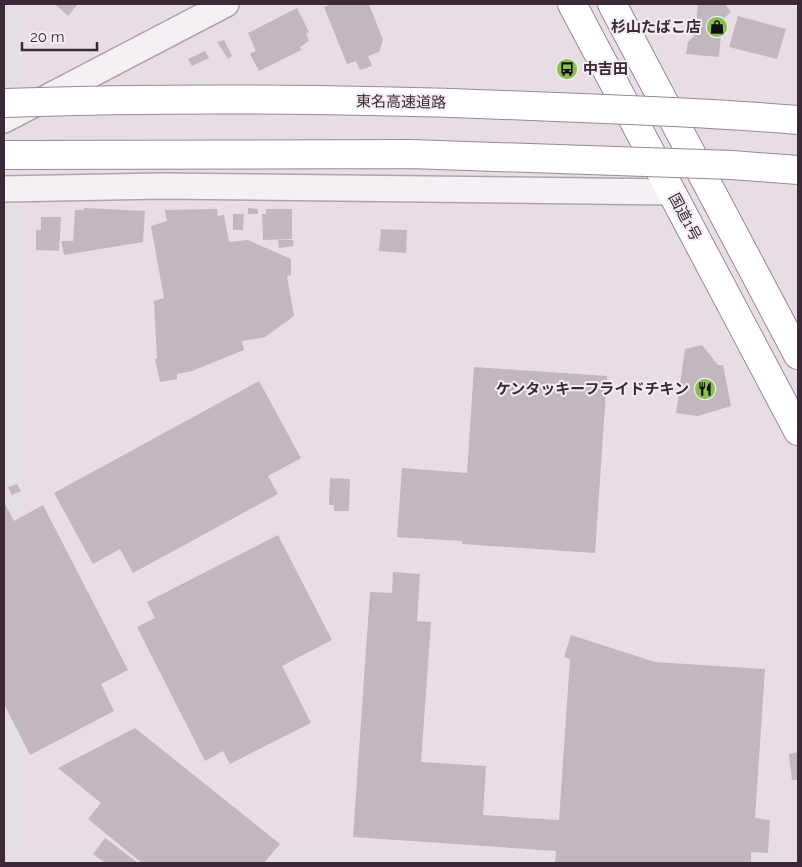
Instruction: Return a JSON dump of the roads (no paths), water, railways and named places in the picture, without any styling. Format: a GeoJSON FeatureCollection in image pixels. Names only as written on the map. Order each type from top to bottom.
{"type":"FeatureCollection","features":[{"type":"Feature","properties":{"kind":"highway","name":"国道1号"},"geometry":{"type":"LineString","coordinates":[[572,4],[798,431]]}},
{"type":"Feature","properties":{"kind":"highway"},"geometry":{"type":"LineString","coordinates":[[612,4],[798,355]]}},
{"type":"Feature","properties":{"kind":"highway","name":"東名高速道路"},"geometry":{"type":"LineString","coordinates":[[4,103],[137,99],[422,101],[725,114],[798,120]]}},
{"type":"Feature","properties":{"kind":"highway"},"geometry":{"type":"LineString","coordinates":[[4,155],[410,154],[732,164],[798,170]]}},
{"type":"Feature","properties":{"kind":"street"},"geometry":{"type":"LineString","coordinates":[[4,120],[226,4]]}},
{"type":"Feature","properties":{"kind":"street"},"geometry":{"type":"LineString","coordinates":[[4,188],[161,186],[672,192]]}},
{"type":"Feature","properties":{"kind":"place","name":"杉山たばこ店"},"geometry":{"type":"Point","coordinates":[717,27]}},
{"type":"Feature","properties":{"kind":"place","name":"中吉田"},"geometry":{"type":"Point","coordinates":[567,69]}},
{"type":"Feature","properties":{"kind":"place","name":"ケンタッキーフライドチキン"},"geometry":{"type":"Point","coordinates":[705,389]}}]}
